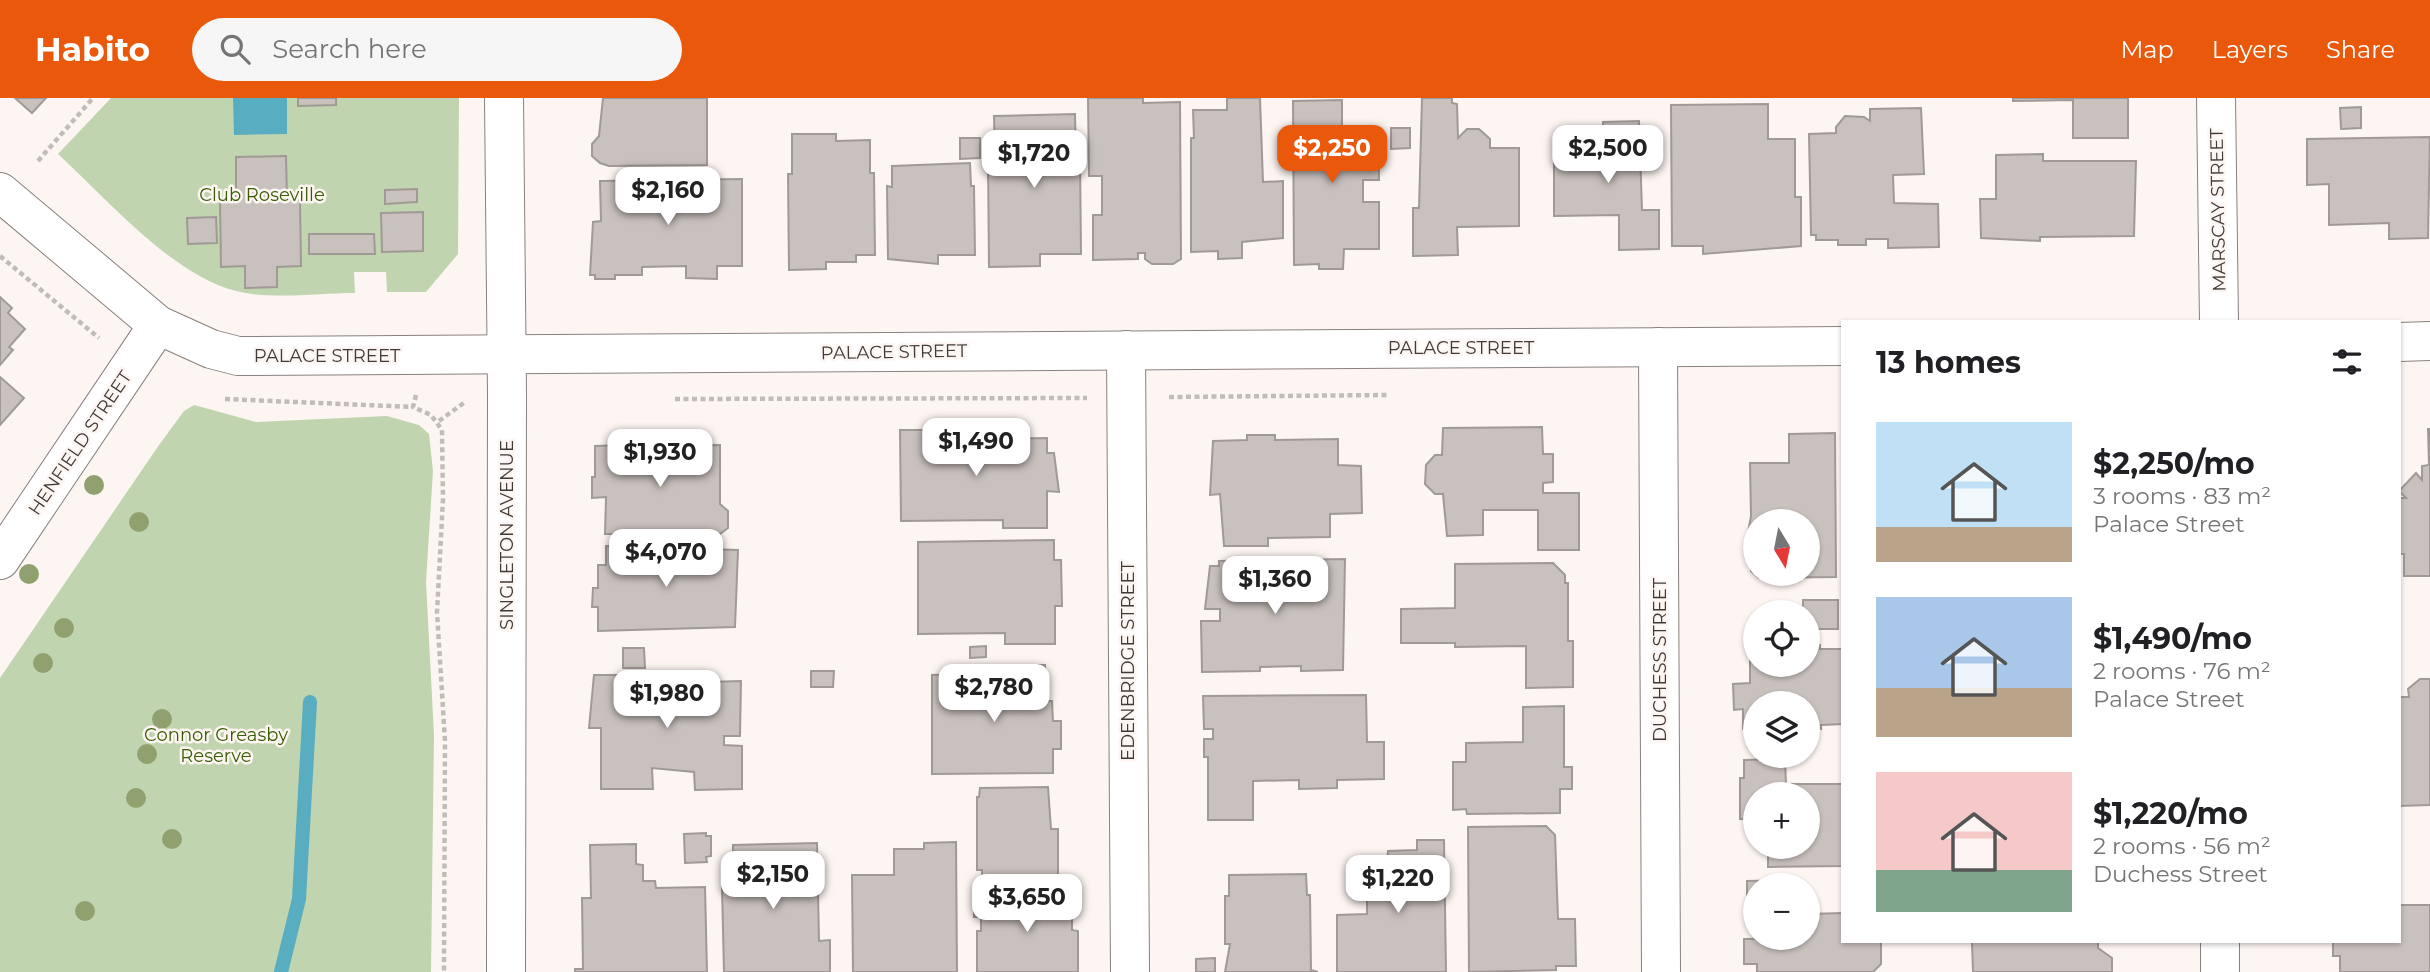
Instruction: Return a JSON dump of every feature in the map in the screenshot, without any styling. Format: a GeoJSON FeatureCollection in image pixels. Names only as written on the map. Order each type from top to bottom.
{"type":"FeatureCollection","features":[{"type":"Feature","properties":{"kind":"street","name":"SINGLETON AVENUE"},"geometry":{"type":"LineString","coordinates":[[504,98],[507,356],[506,972]]}},
{"type":"Feature","properties":{"kind":"street","name":"MARSCAY STREET"},"geometry":{"type":"LineString","coordinates":[[2216,98],[2219,320]]}},
{"type":"Feature","properties":{"kind":"street","name":"PALACE STREET"},"geometry":{"type":"LineString","coordinates":[[0,192],[158,325],[211,349],[238,356],[1841,346]]}},
{"type":"Feature","properties":{"kind":"street","name":"HENFIELD STREET"},"geometry":{"type":"LineString","coordinates":[[0,560],[158,325]]}},
{"type":"Feature","properties":{"kind":"street"},"geometry":{"type":"LineString","coordinates":[[2401,342],[2430,341]]}},
{"type":"Feature","properties":{"kind":"street","name":"DUCHESS STREET"},"geometry":{"type":"LineString","coordinates":[[1658,347],[1661,972]]}},
{"type":"Feature","properties":{"kind":"street","name":"EDENBRIDGE STREET"},"geometry":{"type":"LineString","coordinates":[[1126,350],[1130,972]]}},
{"type":"Feature","properties":{"kind":"street"},"geometry":{"type":"LineString","coordinates":[[2220,943],[2220,972]]}},
{"type":"Feature","properties":{"kind":"path"},"geometry":{"type":"LineString","coordinates":[[38,161],[93,98]]}},
{"type":"Feature","properties":{"kind":"path"},"geometry":{"type":"LineString","coordinates":[[418,386],[413,407],[439,421]]}},
{"type":"Feature","properties":{"kind":"path"},"geometry":{"type":"LineString","coordinates":[[1168,397],[1388,395]]}},
{"type":"Feature","properties":{"kind":"path"},"geometry":{"type":"LineString","coordinates":[[439,421],[472,397]]}},
{"type":"Feature","properties":{"kind":"path"},"geometry":{"type":"LineString","coordinates":[[666,399],[1094,398]]}},
{"type":"Feature","properties":{"kind":"path"},"geometry":{"type":"LineString","coordinates":[[439,421],[443,461],[437,612],[445,741],[444,972]]}},
{"type":"Feature","properties":{"kind":"green space","name":"Club Roseville"},"geometry":{"type":"Polygon","coordinates":[[[111,98],[459,98],[458,254],[426,292],[387,292],[386,272],[354,272],[355,293],[250,294],[212,282],[188,269],[141,233],[58,154],[111,98]]]}},
{"type":"Feature","properties":{"kind":"green space","name":"Connor Greasby Reserve"},"geometry":{"type":"Polygon","coordinates":[[[194,405],[256,422],[387,416],[419,425],[429,434],[433,471],[426,582],[434,735],[431,972],[0,972],[0,678],[159,445],[184,411],[194,405]]]}},
{"type":"Feature","properties":{"kind":"water"},"geometry":{"type":"Polygon","coordinates":[[[233,98],[287,98],[287,134],[234,135],[233,98]]]}},
{"type":"Feature","properties":{"kind":"building"},"geometry":{"type":"Polygon","coordinates":[[[15,98],[46,98],[32,113],[15,98]]]}},
{"type":"Feature","properties":{"kind":"building"},"geometry":{"type":"Polygon","coordinates":[[[298,98],[336,98],[336,105],[298,106],[298,98]]]}},
{"type":"Feature","properties":{"kind":"building"},"geometry":{"type":"Polygon","coordinates":[[[603,98],[707,98],[707,165],[609,166],[600,163],[592,156],[592,144],[599,136],[603,98]]]}},
{"type":"Feature","properties":{"kind":"building"},"geometry":{"type":"Polygon","coordinates":[[[1088,98],[1143,98],[1143,103],[1180,102],[1181,259],[1173,264],[1152,264],[1145,259],[1145,253],[1138,253],[1138,259],[1093,260],[1093,215],[1102,215],[1102,176],[1089,176],[1088,98]]]}},
{"type":"Feature","properties":{"kind":"building"},"geometry":{"type":"Polygon","coordinates":[[[1227,98],[1260,98],[1263,182],[1283,181],[1283,238],[1242,242],[1242,258],[1218,259],[1218,251],[1191,252],[1191,138],[1194,138],[1193,110],[1227,110],[1227,98]]]}},
{"type":"Feature","properties":{"kind":"building"},"geometry":{"type":"Polygon","coordinates":[[[1422,98],[1452,98],[1452,103],[1457,104],[1458,138],[1467,129],[1479,129],[1490,139],[1490,148],[1519,148],[1519,226],[1457,227],[1458,255],[1413,256],[1413,208],[1419,208],[1422,98]]]}},
{"type":"Feature","properties":{"kind":"building"},"geometry":{"type":"Polygon","coordinates":[[[2013,98],[2128,98],[2128,138],[2073,138],[2073,100],[2013,101],[2013,98]]]}},
{"type":"Feature","properties":{"kind":"building"},"geometry":{"type":"Polygon","coordinates":[[[1342,100],[1342,127],[1378,127],[1379,180],[1363,180],[1363,202],[1379,202],[1379,249],[1344,249],[1343,269],[1319,269],[1319,264],[1294,265],[1293,101],[1342,100]]]}},
{"type":"Feature","properties":{"kind":"building"},"geometry":{"type":"Polygon","coordinates":[[[1768,104],[1768,139],[1795,139],[1795,197],[1801,197],[1801,246],[1703,254],[1703,246],[1672,246],[1671,105],[1768,104]]]}},
{"type":"Feature","properties":{"kind":"building"},"geometry":{"type":"Polygon","coordinates":[[[2361,107],[2361,128],[2341,129],[2340,108],[2361,107]]]}},
{"type":"Feature","properties":{"kind":"building"},"geometry":{"type":"Polygon","coordinates":[[[1921,108],[1924,174],[1893,175],[1894,203],[1938,204],[1939,247],[1888,248],[1888,239],[1866,239],[1866,245],[1838,245],[1838,240],[1816,240],[1816,235],[1811,235],[1809,134],[1836,133],[1836,127],[1845,116],[1864,117],[1870,121],[1870,109],[1921,108]]]}},
{"type":"Feature","properties":{"kind":"building"},"geometry":{"type":"Polygon","coordinates":[[[1075,114],[1076,158],[1080,158],[1081,254],[1040,254],[1040,266],[989,267],[988,159],[995,159],[994,116],[1075,114]]]}},
{"type":"Feature","properties":{"kind":"building"},"geometry":{"type":"Polygon","coordinates":[[[1639,121],[1642,210],[1659,210],[1659,249],[1619,250],[1619,215],[1554,216],[1554,154],[1582,154],[1582,146],[1592,136],[1603,136],[1603,122],[1639,121]]]}},
{"type":"Feature","properties":{"kind":"building"},"geometry":{"type":"Polygon","coordinates":[[[1391,128],[1410,128],[1410,148],[1391,149],[1391,128]]]}},
{"type":"Feature","properties":{"kind":"building"},"geometry":{"type":"Polygon","coordinates":[[[792,134],[836,134],[836,141],[870,140],[870,173],[874,173],[875,255],[856,255],[856,262],[826,262],[826,269],[789,270],[788,174],[792,174],[792,134]]]}},
{"type":"Feature","properties":{"kind":"building"},"geometry":{"type":"Polygon","coordinates":[[[2430,137],[2428,238],[2389,239],[2389,223],[2329,225],[2329,184],[2307,185],[2307,139],[2430,137]]]}},
{"type":"Feature","properties":{"kind":"building"},"geometry":{"type":"Polygon","coordinates":[[[960,138],[980,138],[980,158],[960,159],[960,138]]]}},
{"type":"Feature","properties":{"kind":"building"},"geometry":{"type":"Polygon","coordinates":[[[2043,154],[2043,161],[2136,161],[2134,236],[2040,237],[2040,241],[1981,238],[1980,199],[1996,199],[1996,155],[2043,154]]]}},
{"type":"Feature","properties":{"kind":"building"},"geometry":{"type":"Polygon","coordinates":[[[286,156],[287,200],[300,200],[301,266],[277,267],[277,287],[245,288],[245,266],[221,267],[220,201],[236,200],[236,157],[286,156]]]}},
{"type":"Feature","properties":{"kind":"building"},"geometry":{"type":"Polygon","coordinates":[[[970,163],[971,186],[974,186],[975,255],[938,255],[938,264],[888,259],[887,186],[892,187],[892,166],[970,163]]]}},
{"type":"Feature","properties":{"kind":"building"},"geometry":{"type":"Polygon","coordinates":[[[742,179],[742,266],[717,266],[717,279],[686,278],[686,266],[642,267],[642,275],[615,275],[615,279],[595,279],[595,275],[590,275],[593,222],[601,221],[600,181],[742,179]]]}},
{"type":"Feature","properties":{"kind":"building"},"geometry":{"type":"Polygon","coordinates":[[[417,189],[417,202],[385,204],[385,190],[417,189]]]}},
{"type":"Feature","properties":{"kind":"building"},"geometry":{"type":"Polygon","coordinates":[[[423,212],[423,251],[382,252],[381,213],[423,212]]]}},
{"type":"Feature","properties":{"kind":"building"},"geometry":{"type":"Polygon","coordinates":[[[216,217],[217,243],[188,244],[187,218],[216,217]]]}},
{"type":"Feature","properties":{"kind":"building"},"geometry":{"type":"Polygon","coordinates":[[[309,234],[374,234],[375,254],[309,254],[309,234]]]}},
{"type":"Feature","properties":{"kind":"building"},"geometry":{"type":"Polygon","coordinates":[[[0,297],[12,308],[8,313],[25,329],[9,347],[13,350],[0,365],[0,297]]]}},
{"type":"Feature","properties":{"kind":"building"},"geometry":{"type":"Polygon","coordinates":[[[0,377],[24,398],[0,425],[0,377]]]}},
{"type":"Feature","properties":{"kind":"building"},"geometry":{"type":"Polygon","coordinates":[[[993,420],[994,439],[1047,438],[1047,453],[1054,453],[1059,492],[1047,491],[1047,528],[1003,528],[1003,520],[901,521],[900,430],[941,430],[941,454],[960,454],[960,421],[993,420]]]}},
{"type":"Feature","properties":{"kind":"building"},"geometry":{"type":"Polygon","coordinates":[[[1542,427],[1543,454],[1553,454],[1553,482],[1543,483],[1543,493],[1579,493],[1579,550],[1538,550],[1538,510],[1483,510],[1483,535],[1447,536],[1443,494],[1435,494],[1425,484],[1426,465],[1435,455],[1442,455],[1443,428],[1542,427]]]}},
{"type":"Feature","properties":{"kind":"building"},"geometry":{"type":"Polygon","coordinates":[[[2430,429],[2430,576],[2404,576],[2404,554],[2401,554],[2401,498],[2406,498],[2401,489],[2416,473],[2422,480],[2422,466],[2429,465],[2430,429]]]}},
{"type":"Feature","properties":{"kind":"building"},"geometry":{"type":"Polygon","coordinates":[[[1835,433],[1836,577],[1820,577],[1820,509],[1751,509],[1750,463],[1789,463],[1789,434],[1835,433]]]}},
{"type":"Feature","properties":{"kind":"building"},"geometry":{"type":"Polygon","coordinates":[[[1247,435],[1275,435],[1275,440],[1338,439],[1338,465],[1361,466],[1362,513],[1330,514],[1330,537],[1268,538],[1268,546],[1224,546],[1220,494],[1210,495],[1213,441],[1247,440],[1247,435]]]}},
{"type":"Feature","properties":{"kind":"building"},"geometry":{"type":"Polygon","coordinates":[[[627,440],[654,440],[654,446],[720,445],[720,504],[728,511],[728,528],[720,534],[605,534],[606,497],[592,498],[595,446],[626,445],[627,440]]]}},
{"type":"Feature","properties":{"kind":"building"},"geometry":{"type":"Polygon","coordinates":[[[1054,540],[1054,560],[1061,560],[1062,606],[1055,606],[1055,644],[1005,644],[1005,633],[918,634],[918,542],[1054,540]]]}},
{"type":"Feature","properties":{"kind":"building"},"geometry":{"type":"Polygon","coordinates":[[[606,546],[738,550],[735,627],[598,631],[598,607],[592,607],[593,588],[598,588],[598,565],[606,565],[606,546]]]}},
{"type":"Feature","properties":{"kind":"building"},"geometry":{"type":"Polygon","coordinates":[[[1345,559],[1343,670],[1301,671],[1301,666],[1260,667],[1260,671],[1202,672],[1201,621],[1220,621],[1220,609],[1205,609],[1210,566],[1219,566],[1219,561],[1345,559]]]}},
{"type":"Feature","properties":{"kind":"building"},"geometry":{"type":"Polygon","coordinates":[[[1553,563],[1565,575],[1565,583],[1568,583],[1568,641],[1573,641],[1573,687],[1526,688],[1526,646],[1455,647],[1455,643],[1401,643],[1401,609],[1455,608],[1455,564],[1553,563]]]}},
{"type":"Feature","properties":{"kind":"building"},"geometry":{"type":"Polygon","coordinates":[[[1820,600],[1838,600],[1838,629],[1820,629],[1820,600]]]}},
{"type":"Feature","properties":{"kind":"building"},"geometry":{"type":"Polygon","coordinates":[[[986,646],[986,657],[970,658],[970,647],[986,646]]]}},
{"type":"Feature","properties":{"kind":"building"},"geometry":{"type":"Polygon","coordinates":[[[623,648],[644,648],[645,668],[623,668],[623,648]]]}},
{"type":"Feature","properties":{"kind":"building"},"geometry":{"type":"Polygon","coordinates":[[[1820,649],[1841,649],[1841,724],[1821,725],[1820,729],[1820,691],[1743,691],[1743,709],[1734,710],[1733,684],[1750,683],[1750,677],[1820,677],[1820,649]]]}},
{"type":"Feature","properties":{"kind":"building"},"geometry":{"type":"Polygon","coordinates":[[[1003,665],[1045,665],[1045,701],[1052,701],[1053,721],[1061,721],[1061,749],[1053,749],[1053,773],[932,774],[932,675],[964,674],[964,681],[1003,681],[1003,665]]]}},
{"type":"Feature","properties":{"kind":"building"},"geometry":{"type":"Polygon","coordinates":[[[811,671],[834,671],[833,687],[811,687],[811,671]]]}},
{"type":"Feature","properties":{"kind":"building"},"geometry":{"type":"Polygon","coordinates":[[[594,675],[707,675],[707,682],[741,681],[740,736],[724,736],[724,745],[742,746],[742,789],[695,790],[694,772],[652,768],[653,789],[601,789],[601,728],[589,728],[594,675]]]}},
{"type":"Feature","properties":{"kind":"building"},"geometry":{"type":"Polygon","coordinates":[[[2420,679],[2430,679],[2430,805],[2401,806],[2401,697],[2409,697],[2408,689],[2420,679]]]}},
{"type":"Feature","properties":{"kind":"building"},"geometry":{"type":"Polygon","coordinates":[[[1366,695],[1367,742],[1384,742],[1384,779],[1337,780],[1337,788],[1299,789],[1299,780],[1253,781],[1253,820],[1208,820],[1208,757],[1204,757],[1204,739],[1213,739],[1213,729],[1204,729],[1203,696],[1366,695]]]}},
{"type":"Feature","properties":{"kind":"building"},"geometry":{"type":"Polygon","coordinates":[[[1564,706],[1564,767],[1572,767],[1572,789],[1560,789],[1560,813],[1467,814],[1466,809],[1453,810],[1453,762],[1466,762],[1466,743],[1523,742],[1523,707],[1564,706]]]}},
{"type":"Feature","properties":{"kind":"building"},"geometry":{"type":"Polygon","coordinates":[[[1744,768],[1785,768],[1786,782],[1743,782],[1743,819],[1740,819],[1740,778],[1744,778],[1744,768]]]}},
{"type":"Feature","properties":{"kind":"building"},"geometry":{"type":"Polygon","coordinates":[[[1820,784],[1841,784],[1841,866],[1768,867],[1768,859],[1820,859],[1820,784]]]}},
{"type":"Feature","properties":{"kind":"building"},"geometry":{"type":"Polygon","coordinates":[[[1048,787],[1051,829],[1058,829],[1058,879],[982,880],[982,870],[977,870],[977,797],[980,788],[1048,787]]]}},
{"type":"Feature","properties":{"kind":"building"},"geometry":{"type":"Polygon","coordinates":[[[1546,826],[1555,835],[1558,919],[1575,919],[1576,966],[1556,966],[1556,970],[1469,972],[1468,827],[1546,826]]]}},
{"type":"Feature","properties":{"kind":"building"},"geometry":{"type":"Polygon","coordinates":[[[706,833],[706,836],[711,836],[711,856],[706,857],[707,862],[685,863],[684,834],[706,833]]]}},
{"type":"Feature","properties":{"kind":"building"},"geometry":{"type":"Polygon","coordinates":[[[1417,840],[1444,840],[1446,972],[1337,972],[1337,915],[1367,914],[1367,897],[1358,897],[1358,864],[1387,864],[1388,851],[1417,850],[1417,840]]]}},
{"type":"Feature","properties":{"kind":"building"},"geometry":{"type":"Polygon","coordinates":[[[956,842],[957,972],[853,972],[852,875],[894,875],[894,849],[924,849],[924,843],[956,842]]]}},
{"type":"Feature","properties":{"kind":"building"},"geometry":{"type":"Polygon","coordinates":[[[817,843],[819,941],[830,940],[830,972],[724,972],[722,887],[729,887],[728,854],[733,854],[733,845],[817,843]]]}},
{"type":"Feature","properties":{"kind":"building"},"geometry":{"type":"Polygon","coordinates":[[[636,844],[636,864],[643,865],[643,881],[655,881],[656,888],[705,887],[707,972],[575,972],[575,969],[583,969],[582,898],[591,898],[590,845],[636,844]]]}},
{"type":"Feature","properties":{"kind":"building"},"geometry":{"type":"Polygon","coordinates":[[[1306,874],[1307,895],[1310,895],[1311,970],[1318,972],[1225,972],[1230,944],[1225,944],[1225,896],[1229,896],[1229,875],[1306,874]]]}},
{"type":"Feature","properties":{"kind":"building"},"geometry":{"type":"Polygon","coordinates":[[[1072,894],[1072,930],[1078,931],[1078,972],[977,972],[977,931],[981,931],[981,917],[974,917],[974,904],[981,905],[981,896],[1072,894]]]}},
{"type":"Feature","properties":{"kind":"building"},"geometry":{"type":"Polygon","coordinates":[[[2401,905],[2430,905],[2430,972],[2340,972],[2340,956],[2333,956],[2333,943],[2401,943],[2401,905]]]}},
{"type":"Feature","properties":{"kind":"building"},"geometry":{"type":"Polygon","coordinates":[[[1841,913],[1841,943],[1881,943],[1881,964],[1873,972],[1757,972],[1757,964],[1744,964],[1744,950],[1820,950],[1820,914],[1841,913]]]}},
{"type":"Feature","properties":{"kind":"building"},"geometry":{"type":"Polygon","coordinates":[[[1972,943],[2098,943],[2098,948],[2112,958],[2112,972],[1973,972],[1972,943]]]}},
{"type":"Feature","properties":{"kind":"building"},"geometry":{"type":"Polygon","coordinates":[[[1215,958],[1215,972],[1196,972],[1196,959],[1215,958]]]}},
{"type":"Feature","properties":{"kind":"waterway"},"geometry":{"type":"LineString","coordinates":[[281,972],[299,899],[310,702]]}}]}
